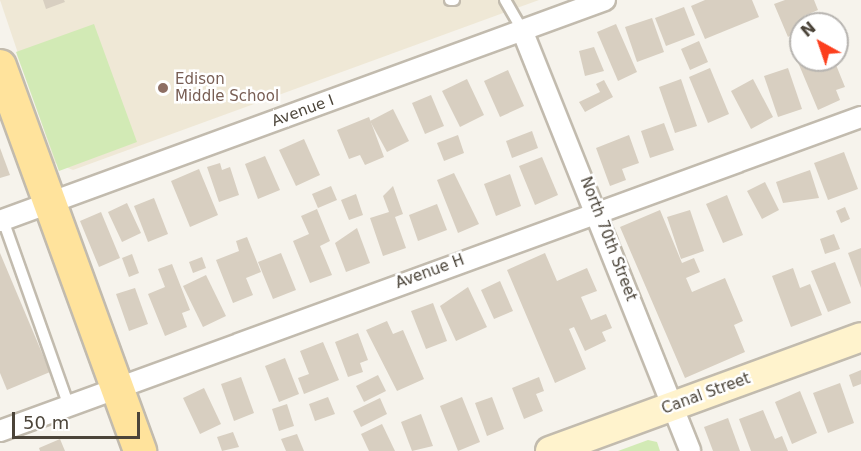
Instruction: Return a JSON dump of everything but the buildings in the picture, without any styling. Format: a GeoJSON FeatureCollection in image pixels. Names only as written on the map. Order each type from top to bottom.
{"type":"FeatureCollection","features":[{"type":"Feature","properties":{"kind":"main road"},"geometry":{"type":"LineString","coordinates":[[0,66],[140,451]]}},
{"type":"Feature","properties":{"kind":"street","name":"Avenue I"},"geometry":{"type":"LineString","coordinates":[[2,221],[606,0]]}},
{"type":"Feature","properties":{"kind":"street","name":"North 70th Street"},"geometry":{"type":"LineString","coordinates":[[522,30],[597,210],[690,451]]}},
{"type":"Feature","properties":{"kind":"street","name":"Avenue H"},"geometry":{"type":"LineString","coordinates":[[0,431],[597,210],[861,117]]}},
{"type":"Feature","properties":{"kind":"street","name":"Canal Street"},"geometry":{"type":"LineString","coordinates":[[550,451],[861,337]]}},
{"type":"Feature","properties":{"kind":"lane"},"geometry":{"type":"LineString","coordinates":[[505,0],[522,30]]}},
{"type":"Feature","properties":{"kind":"lane"},"geometry":{"type":"LineString","coordinates":[[2,221],[69,406]]}},
{"type":"Feature","properties":{"kind":"shaded area","name":"Edison Middle School"},"geometry":{"type":"Polygon","coordinates":[[[0,0],[539,0],[73,170],[55,163],[0,0]]]}},
{"type":"Feature","properties":{"kind":"green space"},"geometry":{"type":"Polygon","coordinates":[[[94,24],[137,142],[59,171],[16,52],[94,24]]]}},
{"type":"Feature","properties":{"kind":"green space"},"geometry":{"type":"Polygon","coordinates":[[[648,440],[657,442],[660,451],[618,451],[648,440]]]}},
{"type":"Feature","properties":{"kind":"place","name":"Edison Middle School"},"geometry":{"type":"Point","coordinates":[163,88]}}]}
